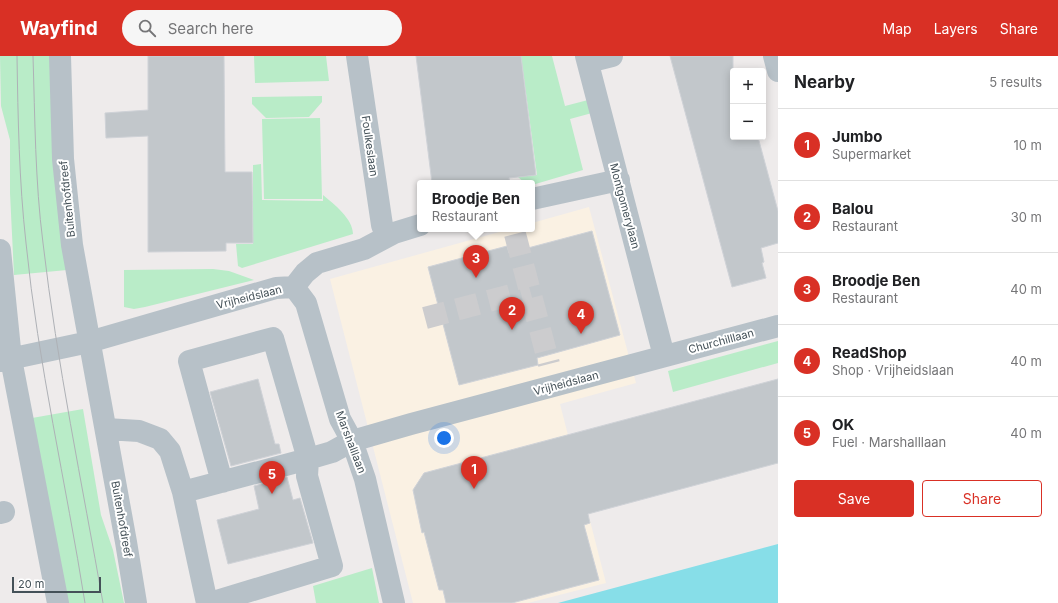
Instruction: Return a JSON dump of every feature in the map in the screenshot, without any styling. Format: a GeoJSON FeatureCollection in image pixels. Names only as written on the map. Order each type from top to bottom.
{"type":"FeatureCollection","features":[{"type":"Feature","properties":{"kind":"street","name":"Buitenhofdreef"},"geometry":{"type":"LineString","coordinates":[[60,56],[63,158],[73,252],[106,429],[136,603]]}},
{"type":"Feature","properties":{"kind":"street","name":"Foulkeslaan"},"geometry":{"type":"LineString","coordinates":[[358,56],[382,225],[386,236]]}},
{"type":"Feature","properties":{"kind":"street"},"geometry":{"type":"LineString","coordinates":[[587,59],[612,56]]}},
{"type":"Feature","properties":{"kind":"street"},"geometry":{"type":"LineString","coordinates":[[774,56],[778,71]]}},
{"type":"Feature","properties":{"kind":"street","name":"Montgomerylaan"},"geometry":{"type":"LineString","coordinates":[[587,59],[664,356]]}},
{"type":"Feature","properties":{"kind":"street"},"geometry":{"type":"LineString","coordinates":[[535,198],[618,180]]}},
{"type":"Feature","properties":{"kind":"street","name":"Vrijheidslaan"},"geometry":{"type":"LineString","coordinates":[[89,342],[276,288],[294,287],[305,273],[317,263],[364,249],[386,236],[417,226]]}},
{"type":"Feature","properties":{"kind":"street"},"geometry":{"type":"LineString","coordinates":[[0,250],[5,360],[58,603]]}},
{"type":"Feature","properties":{"kind":"street","name":"Marshalllaan"},"geometry":{"type":"LineString","coordinates":[[294,287],[306,303],[340,419],[352,441],[365,479],[394,603]]}},
{"type":"Feature","properties":{"kind":"street","name":"Churchilllaan"},"geometry":{"type":"LineString","coordinates":[[664,356],[778,326]]}},
{"type":"Feature","properties":{"kind":"street"},"geometry":{"type":"LineString","coordinates":[[210,603],[332,566],[307,476],[308,459],[274,338],[189,361],[222,482]]}},
{"type":"Feature","properties":{"kind":"street"},"geometry":{"type":"LineString","coordinates":[[5,360],[89,342]]}},
{"type":"Feature","properties":{"kind":"street","name":"Vrijheidslaan"},"geometry":{"type":"LineString","coordinates":[[183,492],[332,452],[352,441],[664,356]]}},
{"type":"Feature","properties":{"kind":"street"},"geometry":{"type":"LineString","coordinates":[[106,429],[140,431],[160,439],[170,451],[183,492],[207,603]]}},
{"type":"Feature","properties":{"kind":"shaded area"},"geometry":{"type":"Polygon","coordinates":[[[589,207],[636,383],[560,404],[606,583],[528,603],[413,603],[330,279],[499,232],[535,232],[535,222],[589,207]]]}},
{"type":"Feature","properties":{"kind":"green space"},"geometry":{"type":"Polygon","coordinates":[[[0,56],[53,56],[67,270],[14,275],[10,193],[10,140],[1,106],[0,56]]]}},
{"type":"Feature","properties":{"kind":"green space"},"geometry":{"type":"Polygon","coordinates":[[[254,56],[326,56],[329,81],[255,83],[254,56]]]}},
{"type":"Feature","properties":{"kind":"green space"},"geometry":{"type":"Polygon","coordinates":[[[521,56],[552,56],[565,106],[588,100],[592,113],[570,119],[583,170],[535,184],[535,180],[522,180],[518,177],[537,175],[521,56]]]}},
{"type":"Feature","properties":{"kind":"green space"},"geometry":{"type":"Polygon","coordinates":[[[322,96],[322,102],[309,117],[266,118],[252,104],[252,97],[322,96]]]}},
{"type":"Feature","properties":{"kind":"green space"},"geometry":{"type":"Polygon","coordinates":[[[320,118],[322,199],[264,199],[262,119],[320,118]]]}},
{"type":"Feature","properties":{"kind":"green space"},"geometry":{"type":"Polygon","coordinates":[[[261,164],[262,200],[323,201],[323,195],[346,217],[350,223],[353,234],[242,268],[238,266],[236,244],[253,244],[253,228],[234,201],[253,201],[253,165],[261,164]]]}},
{"type":"Feature","properties":{"kind":"green space"},"geometry":{"type":"Polygon","coordinates":[[[213,269],[229,271],[254,280],[145,307],[134,309],[124,307],[124,270],[213,269]]]}},
{"type":"Feature","properties":{"kind":"green space"},"geometry":{"type":"Polygon","coordinates":[[[778,341],[778,363],[673,392],[668,371],[778,341]]]}},
{"type":"Feature","properties":{"kind":"green space"},"geometry":{"type":"Polygon","coordinates":[[[83,409],[101,515],[113,550],[124,603],[67,603],[32,418],[83,409]]]}},
{"type":"Feature","properties":{"kind":"green space"},"geometry":{"type":"Polygon","coordinates":[[[372,568],[379,603],[316,603],[313,586],[372,568]]]}},
{"type":"Feature","properties":{"kind":"water"},"geometry":{"type":"Polygon","coordinates":[[[778,544],[778,603],[558,603],[778,544]]]}},
{"type":"Feature","properties":{"kind":"building"},"geometry":{"type":"Polygon","coordinates":[[[148,56],[224,56],[225,172],[252,172],[253,243],[226,243],[226,251],[148,252],[148,136],[106,138],[105,113],[148,110],[148,56]]]}},
{"type":"Feature","properties":{"kind":"building"},"geometry":{"type":"Polygon","coordinates":[[[416,56],[521,56],[536,175],[509,178],[509,180],[432,180],[416,56]]]}},
{"type":"Feature","properties":{"kind":"building"},"geometry":{"type":"Polygon","coordinates":[[[670,56],[733,56],[733,68],[730,68],[730,140],[759,140],[778,211],[778,243],[761,248],[764,262],[762,263],[766,278],[732,287],[670,56]]]}},
{"type":"Feature","properties":{"kind":"building"},"geometry":{"type":"Polygon","coordinates":[[[592,231],[620,335],[537,358],[538,365],[459,385],[428,267],[507,246],[509,253],[592,231]]]}},
{"type":"Feature","properties":{"kind":"building"},"geometry":{"type":"Polygon","coordinates":[[[258,379],[275,444],[279,444],[281,453],[231,466],[210,392],[258,379]]]}},
{"type":"Feature","properties":{"kind":"building"},"geometry":{"type":"Polygon","coordinates":[[[778,379],[778,463],[588,514],[590,523],[584,525],[599,580],[512,603],[446,603],[443,590],[439,590],[424,532],[422,533],[413,490],[424,473],[778,379]]]}},
{"type":"Feature","properties":{"kind":"building"},"geometry":{"type":"Polygon","coordinates":[[[287,477],[293,500],[300,498],[313,543],[228,564],[217,520],[259,509],[254,486],[287,477]]]}},
{"type":"Feature","properties":{"kind":"tunnel"},"geometry":{"type":"LineString","coordinates":[[515,234],[549,364]]}},
{"type":"Feature","properties":{"kind":"tunnel"},"geometry":{"type":"LineString","coordinates":[[425,318],[530,290]]}},
{"type":"Feature","properties":{"kind":"tram line"},"geometry":{"type":"LineString","coordinates":[[17,56],[20,173],[31,288],[45,378],[85,603]]}},
{"type":"Feature","properties":{"kind":"tram line"},"geometry":{"type":"LineString","coordinates":[[33,56],[40,220],[55,333],[103,603]]}},
{"type":"Feature","properties":{"kind":"place","name":"Broodje Ben"},"geometry":{"type":"Point","coordinates":[476,278]}},
{"type":"Feature","properties":{"kind":"place","name":"Balou"},"geometry":{"type":"Point","coordinates":[512,330]}},
{"type":"Feature","properties":{"kind":"place","name":"ReadShop"},"geometry":{"type":"Point","coordinates":[581,334]}},
{"type":"Feature","properties":{"kind":"place","name":"Jumbo"},"geometry":{"type":"Point","coordinates":[474,489]}},
{"type":"Feature","properties":{"kind":"place","name":"OK"},"geometry":{"type":"Point","coordinates":[272,494]}}]}
